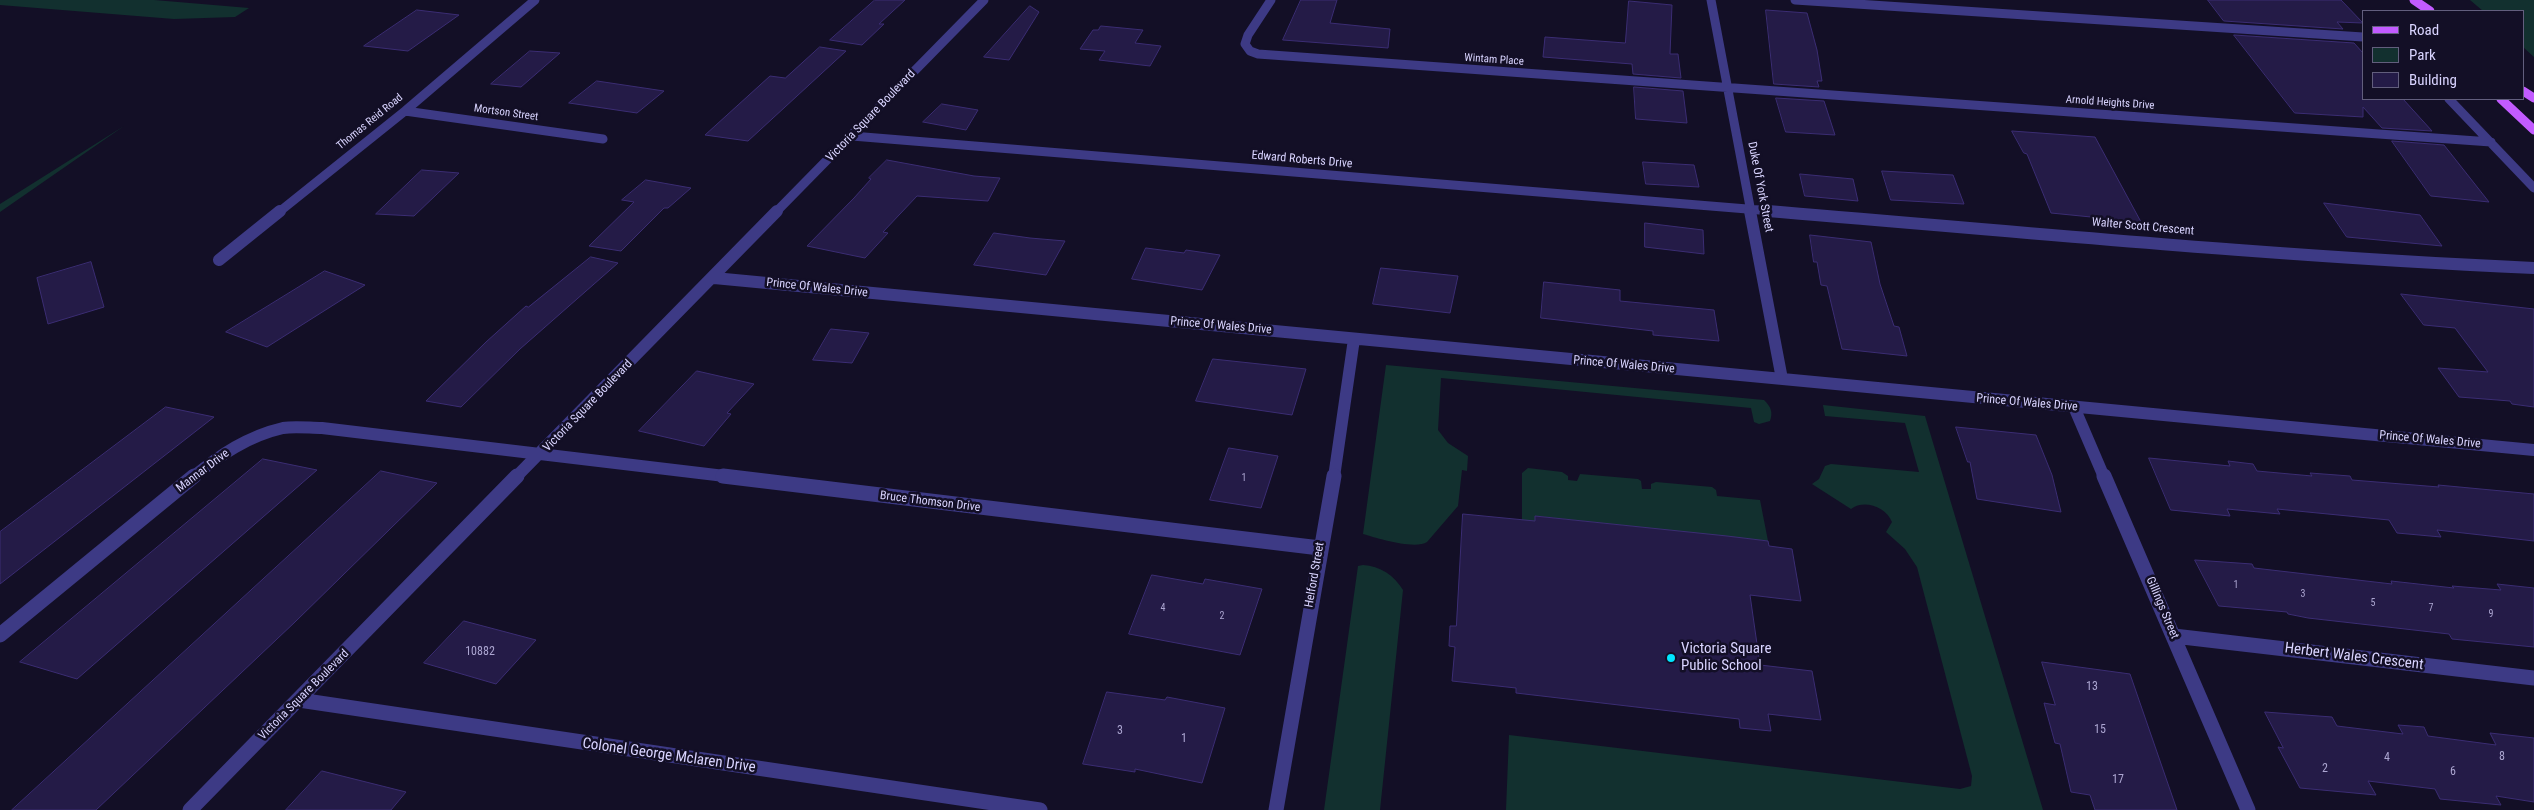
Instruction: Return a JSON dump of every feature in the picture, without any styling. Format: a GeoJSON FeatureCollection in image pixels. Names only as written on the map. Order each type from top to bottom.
{"type":"FeatureCollection","features":[{"type":"Feature","properties":{"kind":"main road"},"geometry":{"type":"LineString","coordinates":[[2414,0],[2423,2]]}},
{"type":"Feature","properties":{"kind":"main road"},"geometry":{"type":"LineString","coordinates":[[2502,100],[2534,130]]}},
{"type":"Feature","properties":{"kind":"street","name":"Thomas Reid Road"},"geometry":{"type":"LineString","coordinates":[[219,260],[405,111],[534,0]]}},
{"type":"Feature","properties":{"kind":"street","name":"Victoria Square Boulevard"},"geometry":{"type":"LineString","coordinates":[[190,810],[714,278],[984,0]]}},
{"type":"Feature","properties":{"kind":"street","name":"Wintam Place"},"geometry":{"type":"LineString","coordinates":[[1271,0],[1244,44],[1258,54],[1727,88]]}},
{"type":"Feature","properties":{"kind":"street","name":"Duke Of York Street"},"geometry":{"type":"LineString","coordinates":[[1711,0],[1782,379]]}},
{"type":"Feature","properties":{"kind":"street"},"geometry":{"type":"LineString","coordinates":[[1796,0],[2362,37]]}},
{"type":"Feature","properties":{"kind":"street","name":"Arnold Heights Drive"},"geometry":{"type":"LineString","coordinates":[[1727,88],[2491,142]]}},
{"type":"Feature","properties":{"kind":"street"},"geometry":{"type":"LineString","coordinates":[[2449,100],[2534,188]]}},
{"type":"Feature","properties":{"kind":"street","name":"Mortson Street"},"geometry":{"type":"LineString","coordinates":[[405,111],[603,139]]}},
{"type":"Feature","properties":{"kind":"street","name":"Edward Roberts Drive"},"geometry":{"type":"LineString","coordinates":[[852,136],[1750,209]]}},
{"type":"Feature","properties":{"kind":"street","name":"Walter Scott Crescent"},"geometry":{"type":"LineString","coordinates":[[1750,209],[2419,263],[2534,268]]}},
{"type":"Feature","properties":{"kind":"street","name":"Prince Of Wales Drive"},"geometry":{"type":"LineString","coordinates":[[714,278],[2534,450]]}},
{"type":"Feature","properties":{"kind":"street","name":"Helford Street"},"geometry":{"type":"LineString","coordinates":[[1276,810],[1343,424],[1354,339]]}},
{"type":"Feature","properties":{"kind":"street","name":"Gillings Street"},"geometry":{"type":"LineString","coordinates":[[2074,407],[2248,810]]}},
{"type":"Feature","properties":{"kind":"street","name":"Mannar Drive"},"geometry":{"type":"LineString","coordinates":[[0,635],[218,457],[239,444],[264,434],[286,428],[322,428],[540,455]]}},
{"type":"Feature","properties":{"kind":"street","name":"Bruce Thomson Drive"},"geometry":{"type":"LineString","coordinates":[[540,455],[1320,548]]}},
{"type":"Feature","properties":{"kind":"street","name":"Herbert Wales Crescent"},"geometry":{"type":"LineString","coordinates":[[2174,636],[2534,678]]}},
{"type":"Feature","properties":{"kind":"street","name":"Colonel George Mclaren Drive"},"geometry":{"type":"LineString","coordinates":[[299,700],[1040,810]]}},
{"type":"Feature","properties":{"kind":"green space"},"geometry":{"type":"Polygon","coordinates":[[[0,0],[154,0],[249,8],[235,17],[174,19],[0,5],[0,0]]]}},
{"type":"Feature","properties":{"kind":"green space"},"geometry":{"type":"Polygon","coordinates":[[[2470,0],[2534,0],[2534,57],[2524,48],[2524,10],[2482,10],[2470,0]]]}},
{"type":"Feature","properties":{"kind":"green space"},"geometry":{"type":"Polygon","coordinates":[[[124,126],[0,212],[0,204],[124,126]]]}},
{"type":"Feature","properties":{"kind":"green space"},"geometry":{"type":"Polygon","coordinates":[[[1386,365],[1764,400],[1770,407],[1771,415],[1770,421],[1759,424],[1754,422],[1751,408],[1441,378],[1438,430],[1448,443],[1468,456],[1467,471],[1462,470],[1458,506],[1427,542],[1414,545],[1405,544],[1363,534],[1386,365]]]}},
{"type":"Feature","properties":{"kind":"green space"},"geometry":{"type":"Polygon","coordinates":[[[1823,405],[1925,416],[2043,810],[1506,810],[1509,735],[1960,789],[1971,786],[1972,776],[1917,567],[1905,549],[1886,532],[1892,522],[1885,512],[1868,505],[1856,506],[1851,509],[1812,484],[1819,479],[1825,466],[1831,464],[1919,472],[1905,423],[1825,416],[1823,405]]]}},
{"type":"Feature","properties":{"kind":"green space"},"geometry":{"type":"Polygon","coordinates":[[[1528,468],[1562,472],[1568,476],[1568,480],[1577,481],[1580,474],[1638,479],[1641,481],[1642,489],[1651,489],[1651,484],[1656,482],[1712,487],[1716,490],[1717,496],[1760,500],[1768,541],[1536,516],[1535,522],[1522,521],[1522,473],[1528,468]]]}},
{"type":"Feature","properties":{"kind":"green space"},"geometry":{"type":"Polygon","coordinates":[[[1358,566],[1375,567],[1386,572],[1403,590],[1380,810],[1324,810],[1358,566]]]}},
{"type":"Feature","properties":{"kind":"building"},"geometry":{"type":"Polygon","coordinates":[[[875,0],[905,0],[879,24],[884,24],[862,45],[830,40],[875,0]]]}},
{"type":"Feature","properties":{"kind":"building"},"geometry":{"type":"Polygon","coordinates":[[[1301,0],[1337,0],[1330,23],[1390,29],[1388,48],[1283,40],[1301,0]]]}},
{"type":"Feature","properties":{"kind":"building"},"geometry":{"type":"Polygon","coordinates":[[[2208,0],[2341,0],[2362,23],[2337,22],[2343,29],[2224,21],[2208,0]]]}},
{"type":"Feature","properties":{"kind":"building"},"geometry":{"type":"Polygon","coordinates":[[[1629,1],[1672,5],[1670,54],[1678,54],[1681,78],[1633,74],[1632,64],[1543,57],[1545,37],[1625,43],[1629,1]]]}},
{"type":"Feature","properties":{"kind":"building"},"geometry":{"type":"Polygon","coordinates":[[[1030,6],[1039,12],[1009,60],[984,57],[1030,6]]]}},
{"type":"Feature","properties":{"kind":"building"},"geometry":{"type":"Polygon","coordinates":[[[417,10],[459,15],[408,51],[364,46],[417,10]]]}},
{"type":"Feature","properties":{"kind":"building"},"geometry":{"type":"Polygon","coordinates":[[[1766,10],[1807,13],[1817,50],[1822,81],[1817,81],[1819,87],[1774,84],[1766,10]]]}},
{"type":"Feature","properties":{"kind":"building"},"geometry":{"type":"Polygon","coordinates":[[[1101,26],[1143,30],[1135,43],[1161,46],[1150,66],[1099,60],[1105,51],[1080,49],[1093,30],[1098,30],[1101,26]]]}},
{"type":"Feature","properties":{"kind":"building"},"geometry":{"type":"Polygon","coordinates":[[[2234,35],[2354,43],[2362,52],[2362,100],[2404,100],[2432,131],[2382,128],[2363,107],[2363,117],[2295,113],[2234,35]]]}},
{"type":"Feature","properties":{"kind":"building"},"geometry":{"type":"Polygon","coordinates":[[[820,47],[846,51],[748,141],[705,135],[770,76],[785,78],[820,47]]]}},
{"type":"Feature","properties":{"kind":"building"},"geometry":{"type":"Polygon","coordinates":[[[530,51],[560,53],[521,87],[491,84],[530,51]]]}},
{"type":"Feature","properties":{"kind":"building"},"geometry":{"type":"Polygon","coordinates":[[[597,81],[664,91],[637,113],[569,103],[597,81]]]}},
{"type":"Feature","properties":{"kind":"building"},"geometry":{"type":"Polygon","coordinates":[[[1634,87],[1683,91],[1687,123],[1636,119],[1634,87]]]}},
{"type":"Feature","properties":{"kind":"building"},"geometry":{"type":"Polygon","coordinates":[[[1776,98],[1824,101],[1835,135],[1786,132],[1776,98]]]}},
{"type":"Feature","properties":{"kind":"building"},"geometry":{"type":"Polygon","coordinates":[[[942,104],[978,110],[966,130],[923,122],[942,104]]]}},
{"type":"Feature","properties":{"kind":"building"},"geometry":{"type":"Polygon","coordinates":[[[2012,131],[2095,137],[2141,222],[2051,213],[2027,154],[2024,153],[2012,131]]]}},
{"type":"Feature","properties":{"kind":"building"},"geometry":{"type":"Polygon","coordinates":[[[2392,141],[2444,145],[2489,202],[2431,196],[2392,141]]]}},
{"type":"Feature","properties":{"kind":"building"},"geometry":{"type":"Polygon","coordinates":[[[887,160],[974,176],[1000,178],[988,201],[917,196],[883,232],[888,233],[865,258],[807,246],[854,198],[871,179],[869,178],[887,160]]]}},
{"type":"Feature","properties":{"kind":"building"},"geometry":{"type":"Polygon","coordinates":[[[1643,162],[1694,165],[1699,187],[1646,184],[1643,162]]]}},
{"type":"Feature","properties":{"kind":"building"},"geometry":{"type":"Polygon","coordinates":[[[422,170],[459,173],[414,216],[376,214],[422,170]]]}},
{"type":"Feature","properties":{"kind":"building"},"geometry":{"type":"Polygon","coordinates":[[[1882,171],[1953,175],[1964,204],[1891,200],[1882,171]]]}},
{"type":"Feature","properties":{"kind":"building"},"geometry":{"type":"Polygon","coordinates":[[[1800,174],[1853,179],[1858,201],[1805,196],[1800,174]]]}},
{"type":"Feature","properties":{"kind":"building"},"geometry":{"type":"Polygon","coordinates":[[[646,180],[691,188],[668,208],[664,208],[621,251],[589,246],[634,202],[622,200],[646,180]]]}},
{"type":"Feature","properties":{"kind":"building"},"geometry":{"type":"Polygon","coordinates":[[[2324,203],[2420,215],[2442,246],[2347,237],[2324,203]]]}},
{"type":"Feature","properties":{"kind":"building"},"geometry":{"type":"Polygon","coordinates":[[[1645,223],[1703,230],[1704,254],[1645,247],[1645,223]]]}},
{"type":"Feature","properties":{"kind":"building"},"geometry":{"type":"Polygon","coordinates":[[[994,233],[1065,241],[1046,275],[974,265],[994,233]]]}},
{"type":"Feature","properties":{"kind":"building"},"geometry":{"type":"Polygon","coordinates":[[[1810,235],[1871,242],[1880,284],[1894,326],[1899,327],[1907,356],[1842,349],[1827,286],[1821,285],[1817,262],[1814,262],[1810,235]]]}},
{"type":"Feature","properties":{"kind":"building"},"geometry":{"type":"Polygon","coordinates":[[[1146,248],[1184,253],[1186,250],[1220,255],[1202,290],[1132,279],[1146,248]]]}},
{"type":"Feature","properties":{"kind":"building"},"geometry":{"type":"Polygon","coordinates":[[[591,257],[618,263],[520,349],[461,407],[426,401],[526,306],[528,307],[591,257]]]}},
{"type":"Feature","properties":{"kind":"building"},"geometry":{"type":"Polygon","coordinates":[[[91,262],[104,307],[48,324],[37,278],[91,262]]]}},
{"type":"Feature","properties":{"kind":"building"},"geometry":{"type":"Polygon","coordinates":[[[1381,268],[1458,276],[1450,313],[1373,304],[1381,268]]]}},
{"type":"Feature","properties":{"kind":"building"},"geometry":{"type":"Polygon","coordinates":[[[325,271],[365,285],[267,347],[226,332],[325,271]]]}},
{"type":"Feature","properties":{"kind":"building"},"geometry":{"type":"Polygon","coordinates":[[[1544,282],[1620,290],[1620,301],[1714,310],[1719,341],[1653,335],[1653,331],[1541,318],[1544,282]]]}},
{"type":"Feature","properties":{"kind":"building"},"geometry":{"type":"Polygon","coordinates":[[[2401,294],[2534,309],[2534,407],[2512,404],[2510,401],[2459,397],[2438,368],[2488,372],[2455,328],[2424,325],[2401,294]]]}},
{"type":"Feature","properties":{"kind":"building"},"geometry":{"type":"Polygon","coordinates":[[[831,329],[869,333],[852,363],[813,360],[831,329]]]}},
{"type":"Feature","properties":{"kind":"building"},"geometry":{"type":"Polygon","coordinates":[[[1213,359],[1306,369],[1292,415],[1196,401],[1213,359]]]}},
{"type":"Feature","properties":{"kind":"building"},"geometry":{"type":"Polygon","coordinates":[[[697,371],[754,384],[727,413],[731,414],[704,446],[639,431],[697,371]]]}},
{"type":"Feature","properties":{"kind":"building"},"geometry":{"type":"Polygon","coordinates":[[[166,407],[214,417],[0,584],[0,532],[166,407]]]}},
{"type":"Feature","properties":{"kind":"building"},"geometry":{"type":"Polygon","coordinates":[[[1956,427],[2036,435],[2052,475],[2061,512],[1977,499],[1970,462],[1968,462],[1956,427]]]}},
{"type":"Feature","properties":{"kind":"building"},"geometry":{"type":"Polygon","coordinates":[[[1229,448],[1278,456],[1261,508],[1210,500],[1229,448]]]}},
{"type":"Feature","properties":{"kind":"building"},"geometry":{"type":"Polygon","coordinates":[[[2149,458],[2230,466],[2228,461],[2253,464],[2257,471],[2312,476],[2310,473],[2350,476],[2352,480],[2439,487],[2438,485],[2534,494],[2534,541],[2437,530],[2441,537],[2397,533],[2389,520],[2277,509],[2280,514],[2227,509],[2230,516],[2171,510],[2149,458]]]}},
{"type":"Feature","properties":{"kind":"building"},"geometry":{"type":"Polygon","coordinates":[[[263,459],[317,470],[77,679],[20,662],[263,459]]]}},
{"type":"Feature","properties":{"kind":"building"},"geometry":{"type":"Polygon","coordinates":[[[381,471],[437,483],[295,622],[96,810],[12,810],[381,471]]]}},
{"type":"Feature","properties":{"kind":"building"},"geometry":{"type":"Polygon","coordinates":[[[1463,514],[1535,521],[1535,516],[1727,536],[1768,541],[1769,546],[1792,549],[1801,601],[1750,595],[1760,665],[1812,671],[1821,720],[1768,714],[1771,731],[1740,728],[1739,719],[1516,693],[1516,688],[1452,681],[1455,647],[1449,646],[1450,626],[1456,626],[1463,514]]]}},
{"type":"Feature","properties":{"kind":"building"},"geometry":{"type":"Polygon","coordinates":[[[2195,560],[2252,564],[2254,568],[2392,584],[2391,581],[2454,588],[2452,586],[2501,590],[2497,584],[2534,588],[2534,647],[2452,639],[2449,634],[2308,618],[2288,614],[2287,612],[2219,606],[2195,560]]]}},
{"type":"Feature","properties":{"kind":"building"},"geometry":{"type":"Polygon","coordinates":[[[1152,575],[1203,584],[1205,579],[1262,589],[1240,655],[1129,634],[1152,575]]]}},
{"type":"Feature","properties":{"kind":"building"},"geometry":{"type":"Polygon","coordinates":[[[464,621],[536,640],[496,684],[424,663],[464,621]]]}},
{"type":"Feature","properties":{"kind":"building"},"geometry":{"type":"Polygon","coordinates":[[[2042,662],[2130,674],[2177,810],[2095,810],[2090,795],[2071,792],[2060,744],[2055,743],[2044,703],[2055,705],[2042,662]]]}},
{"type":"Feature","properties":{"kind":"building"},"geometry":{"type":"Polygon","coordinates":[[[1107,692],[1165,700],[1167,697],[1225,708],[1202,783],[1135,769],[1135,772],[1083,764],[1107,692]]]}},
{"type":"Feature","properties":{"kind":"building"},"geometry":{"type":"Polygon","coordinates":[[[2265,712],[2332,717],[2337,726],[2403,734],[2398,725],[2424,727],[2428,736],[2496,745],[2490,733],[2534,738],[2534,802],[2496,796],[2501,805],[2440,799],[2435,789],[2368,781],[2376,795],[2300,788],[2278,747],[2283,748],[2265,712]]]}},
{"type":"Feature","properties":{"kind":"building"},"geometry":{"type":"Polygon","coordinates":[[[322,771],[406,792],[391,810],[286,810],[322,771]]]}},
{"type":"Feature","properties":{"kind":"place","name":"Victoria Square Public School"},"geometry":{"type":"Point","coordinates":[1671,658]}}]}
